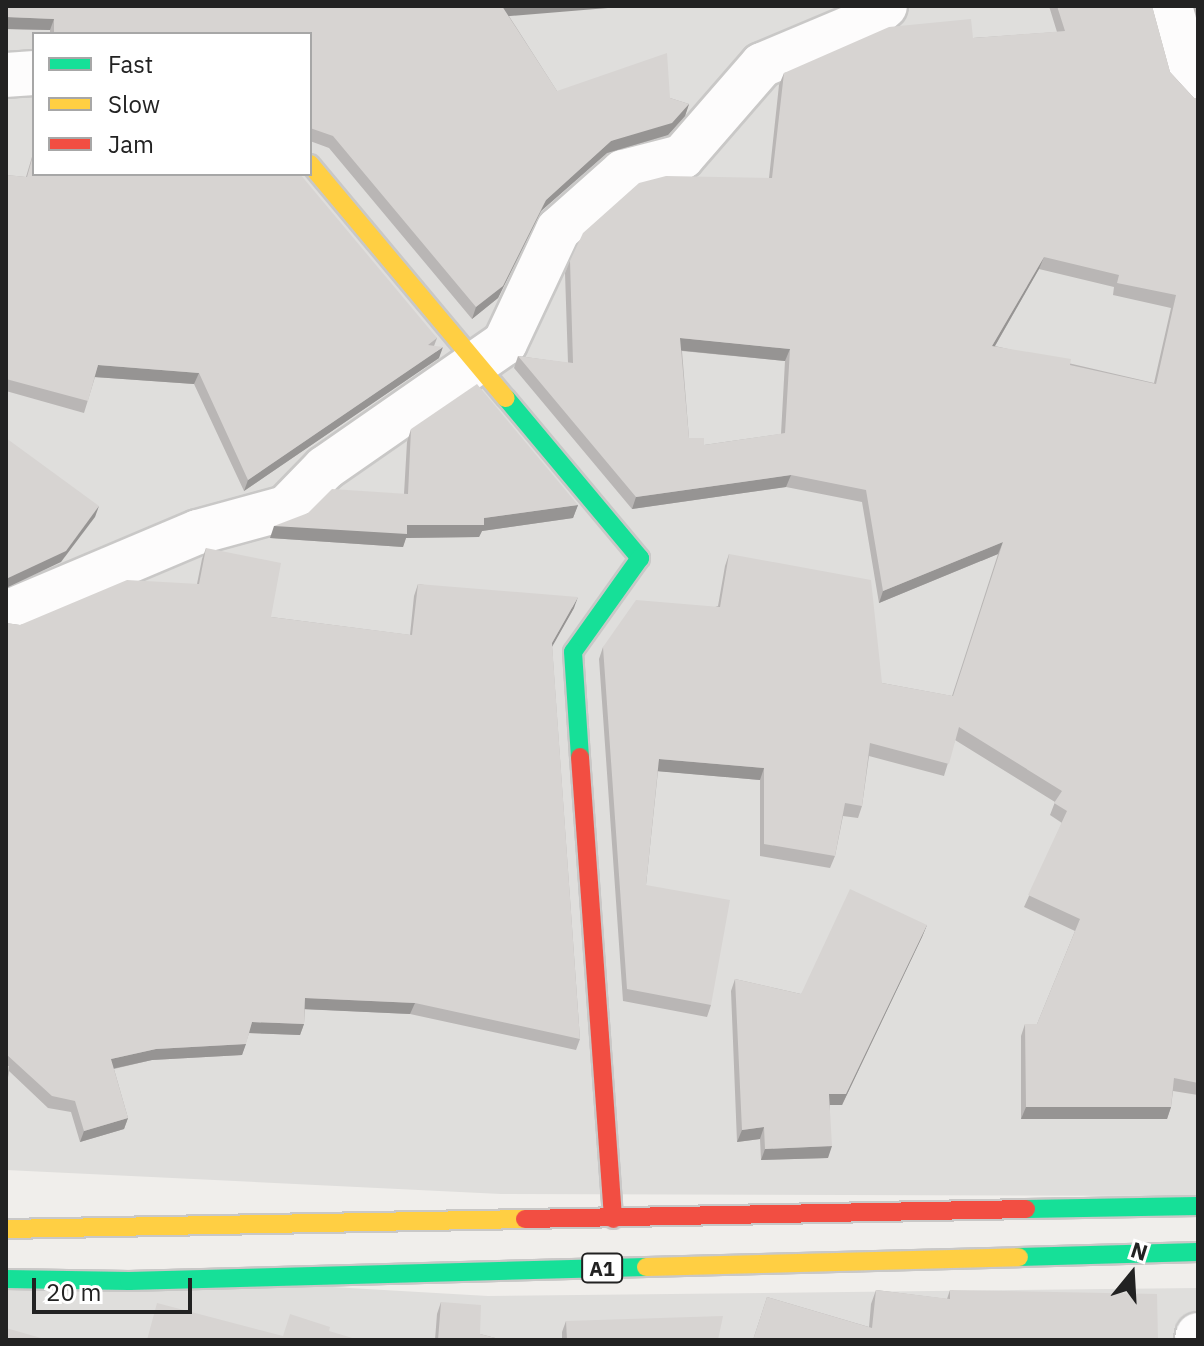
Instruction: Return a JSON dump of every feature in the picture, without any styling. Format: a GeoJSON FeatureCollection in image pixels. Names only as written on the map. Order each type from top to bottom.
{"type":"FeatureCollection","features":[{"type":"Feature","properties":{"kind":"main road"},"geometry":{"type":"LineString","coordinates":[[312,166],[640,558],[573,652],[613,1219]]}},
{"type":"Feature","properties":{"kind":"main road","name":"A1"},"geometry":{"type":"LineString","coordinates":[[6,1229],[1198,1206]]}},
{"type":"Feature","properties":{"kind":"main road","name":"A1"},"geometry":{"type":"LineString","coordinates":[[6,1279],[129,1281],[1198,1252]]}},
{"type":"Feature","properties":{"kind":"street"},"geometry":{"type":"LineString","coordinates":[[6,613],[198,532],[286,508],[325,468],[505,343],[558,230],[623,172],[682,157],[762,65],[869,20],[885,6]]}},
{"type":"Feature","properties":{"kind":"street"},"geometry":{"type":"LineString","coordinates":[[1170,6],[1189,77],[1198,87]]}},
{"type":"Feature","properties":{"kind":"street"},"geometry":{"type":"LineString","coordinates":[[6,75],[32,73]]}},
{"type":"Feature","properties":{"kind":"shaded area"},"geometry":{"type":"Polygon","coordinates":[[[6,6],[1198,6],[1198,1196],[501,1194],[6,1170],[6,6]]]}},
{"type":"Feature","properties":{"kind":"shaded area"},"geometry":{"type":"Polygon","coordinates":[[[6,1268],[488,1296],[1198,1288],[1198,1340],[6,1340],[6,1268]]]}},
{"type":"Feature","properties":{"kind":"building"},"geometry":{"type":"Polygon","coordinates":[[[6,6],[502,6],[557,91],[667,53],[670,98],[689,104],[672,123],[611,141],[546,200],[503,286],[476,307],[333,136],[312,129],[312,32],[54,32],[54,19],[6,17],[6,6]]]}},
{"type":"Feature","properties":{"kind":"building"},"geometry":{"type":"Polygon","coordinates":[[[1057,6],[1152,6],[1170,72],[1194,98],[1198,98],[1198,1083],[1174,1078],[1171,1107],[1026,1107],[1025,1024],[1037,1024],[1080,919],[1028,895],[1067,811],[1054,803],[1062,791],[959,727],[949,764],[870,743],[862,806],[845,803],[835,856],[764,844],[764,768],[659,759],[646,885],[730,900],[711,1005],[627,989],[603,647],[636,600],[720,607],[729,554],[871,580],[882,683],[953,696],[1003,542],[883,591],[866,490],[791,475],[636,497],[518,356],[573,363],[570,261],[583,233],[639,183],[666,176],[772,178],[784,73],[889,27],[971,19],[973,38],[1065,31],[1057,6]],[[1044,257],[992,346],[1071,359],[1070,365],[1156,384],[1176,295],[1117,283],[1119,275],[1044,257]],[[680,338],[689,438],[704,438],[704,445],[785,433],[790,349],[680,338]]]}},
{"type":"Feature","properties":{"kind":"building"},"geometry":{"type":"Polygon","coordinates":[[[32,159],[32,176],[302,176],[437,338],[428,345],[443,347],[248,480],[199,373],[98,365],[88,401],[6,379],[6,175],[27,177],[32,159]]]}},
{"type":"Feature","properties":{"kind":"building"},"geometry":{"type":"Polygon","coordinates":[[[477,384],[578,505],[484,518],[484,525],[407,525],[407,534],[274,526],[308,513],[332,489],[408,494],[411,429],[477,384]]]}},
{"type":"Feature","properties":{"kind":"building"},"geometry":{"type":"Polygon","coordinates":[[[6,438],[99,506],[66,551],[6,579],[6,438]]]}},
{"type":"Feature","properties":{"kind":"building"},"geometry":{"type":"Polygon","coordinates":[[[206,548],[281,563],[271,617],[412,635],[418,584],[578,597],[552,643],[580,1039],[415,1003],[305,998],[304,1024],[252,1022],[246,1044],[156,1049],[111,1059],[128,1118],[84,1131],[75,1101],[52,1096],[6,1054],[6,623],[20,625],[127,580],[199,584],[206,548]]]}},
{"type":"Feature","properties":{"kind":"building"},"geometry":{"type":"Polygon","coordinates":[[[850,889],[927,925],[846,1094],[829,1094],[832,1146],[765,1149],[764,1127],[742,1130],[735,979],[801,994],[850,889]]]}},
{"type":"Feature","properties":{"kind":"building"},"geometry":{"type":"Polygon","coordinates":[[[876,1290],[950,1299],[950,1290],[1157,1294],[1158,1340],[753,1340],[767,1297],[872,1328],[876,1290]]]}},
{"type":"Feature","properties":{"kind":"building"},"geometry":{"type":"Polygon","coordinates":[[[441,1302],[481,1305],[480,1334],[503,1340],[438,1340],[441,1302]]]}},
{"type":"Feature","properties":{"kind":"building"},"geometry":{"type":"Polygon","coordinates":[[[157,1303],[283,1336],[290,1314],[359,1340],[147,1340],[157,1303]]]}},
{"type":"Feature","properties":{"kind":"building"},"geometry":{"type":"Polygon","coordinates":[[[723,1316],[718,1340],[567,1340],[566,1321],[723,1316]]]}},
{"type":"Feature","properties":{"kind":"building"},"geometry":{"type":"Polygon","coordinates":[[[6,1328],[48,1340],[6,1340],[6,1328]]]}},
{"type":"Feature","properties":{"kind":"traffic: fast"},"geometry":{"type":"LineString","coordinates":[[506,398],[640,558],[573,652],[580,757]]}},
{"type":"Feature","properties":{"kind":"traffic: fast"},"geometry":{"type":"LineString","coordinates":[[1026,1209],[1198,1206]]}},
{"type":"Feature","properties":{"kind":"traffic: fast"},"geometry":{"type":"LineString","coordinates":[[1019,1257],[1198,1252]]}},
{"type":"Feature","properties":{"kind":"traffic: fast"},"geometry":{"type":"LineString","coordinates":[[6,1279],[129,1281],[646,1267]]}},
{"type":"Feature","properties":{"kind":"traffic: slow"},"geometry":{"type":"LineString","coordinates":[[312,166],[506,398]]}},
{"type":"Feature","properties":{"kind":"traffic: slow"},"geometry":{"type":"LineString","coordinates":[[6,1229],[525,1219]]}},
{"type":"Feature","properties":{"kind":"traffic: slow"},"geometry":{"type":"LineString","coordinates":[[646,1267],[1019,1257]]}},
{"type":"Feature","properties":{"kind":"traffic: jam"},"geometry":{"type":"LineString","coordinates":[[580,757],[613,1219]]}},
{"type":"Feature","properties":{"kind":"traffic: jam"},"geometry":{"type":"LineString","coordinates":[[525,1219],[1026,1209]]}}]}
